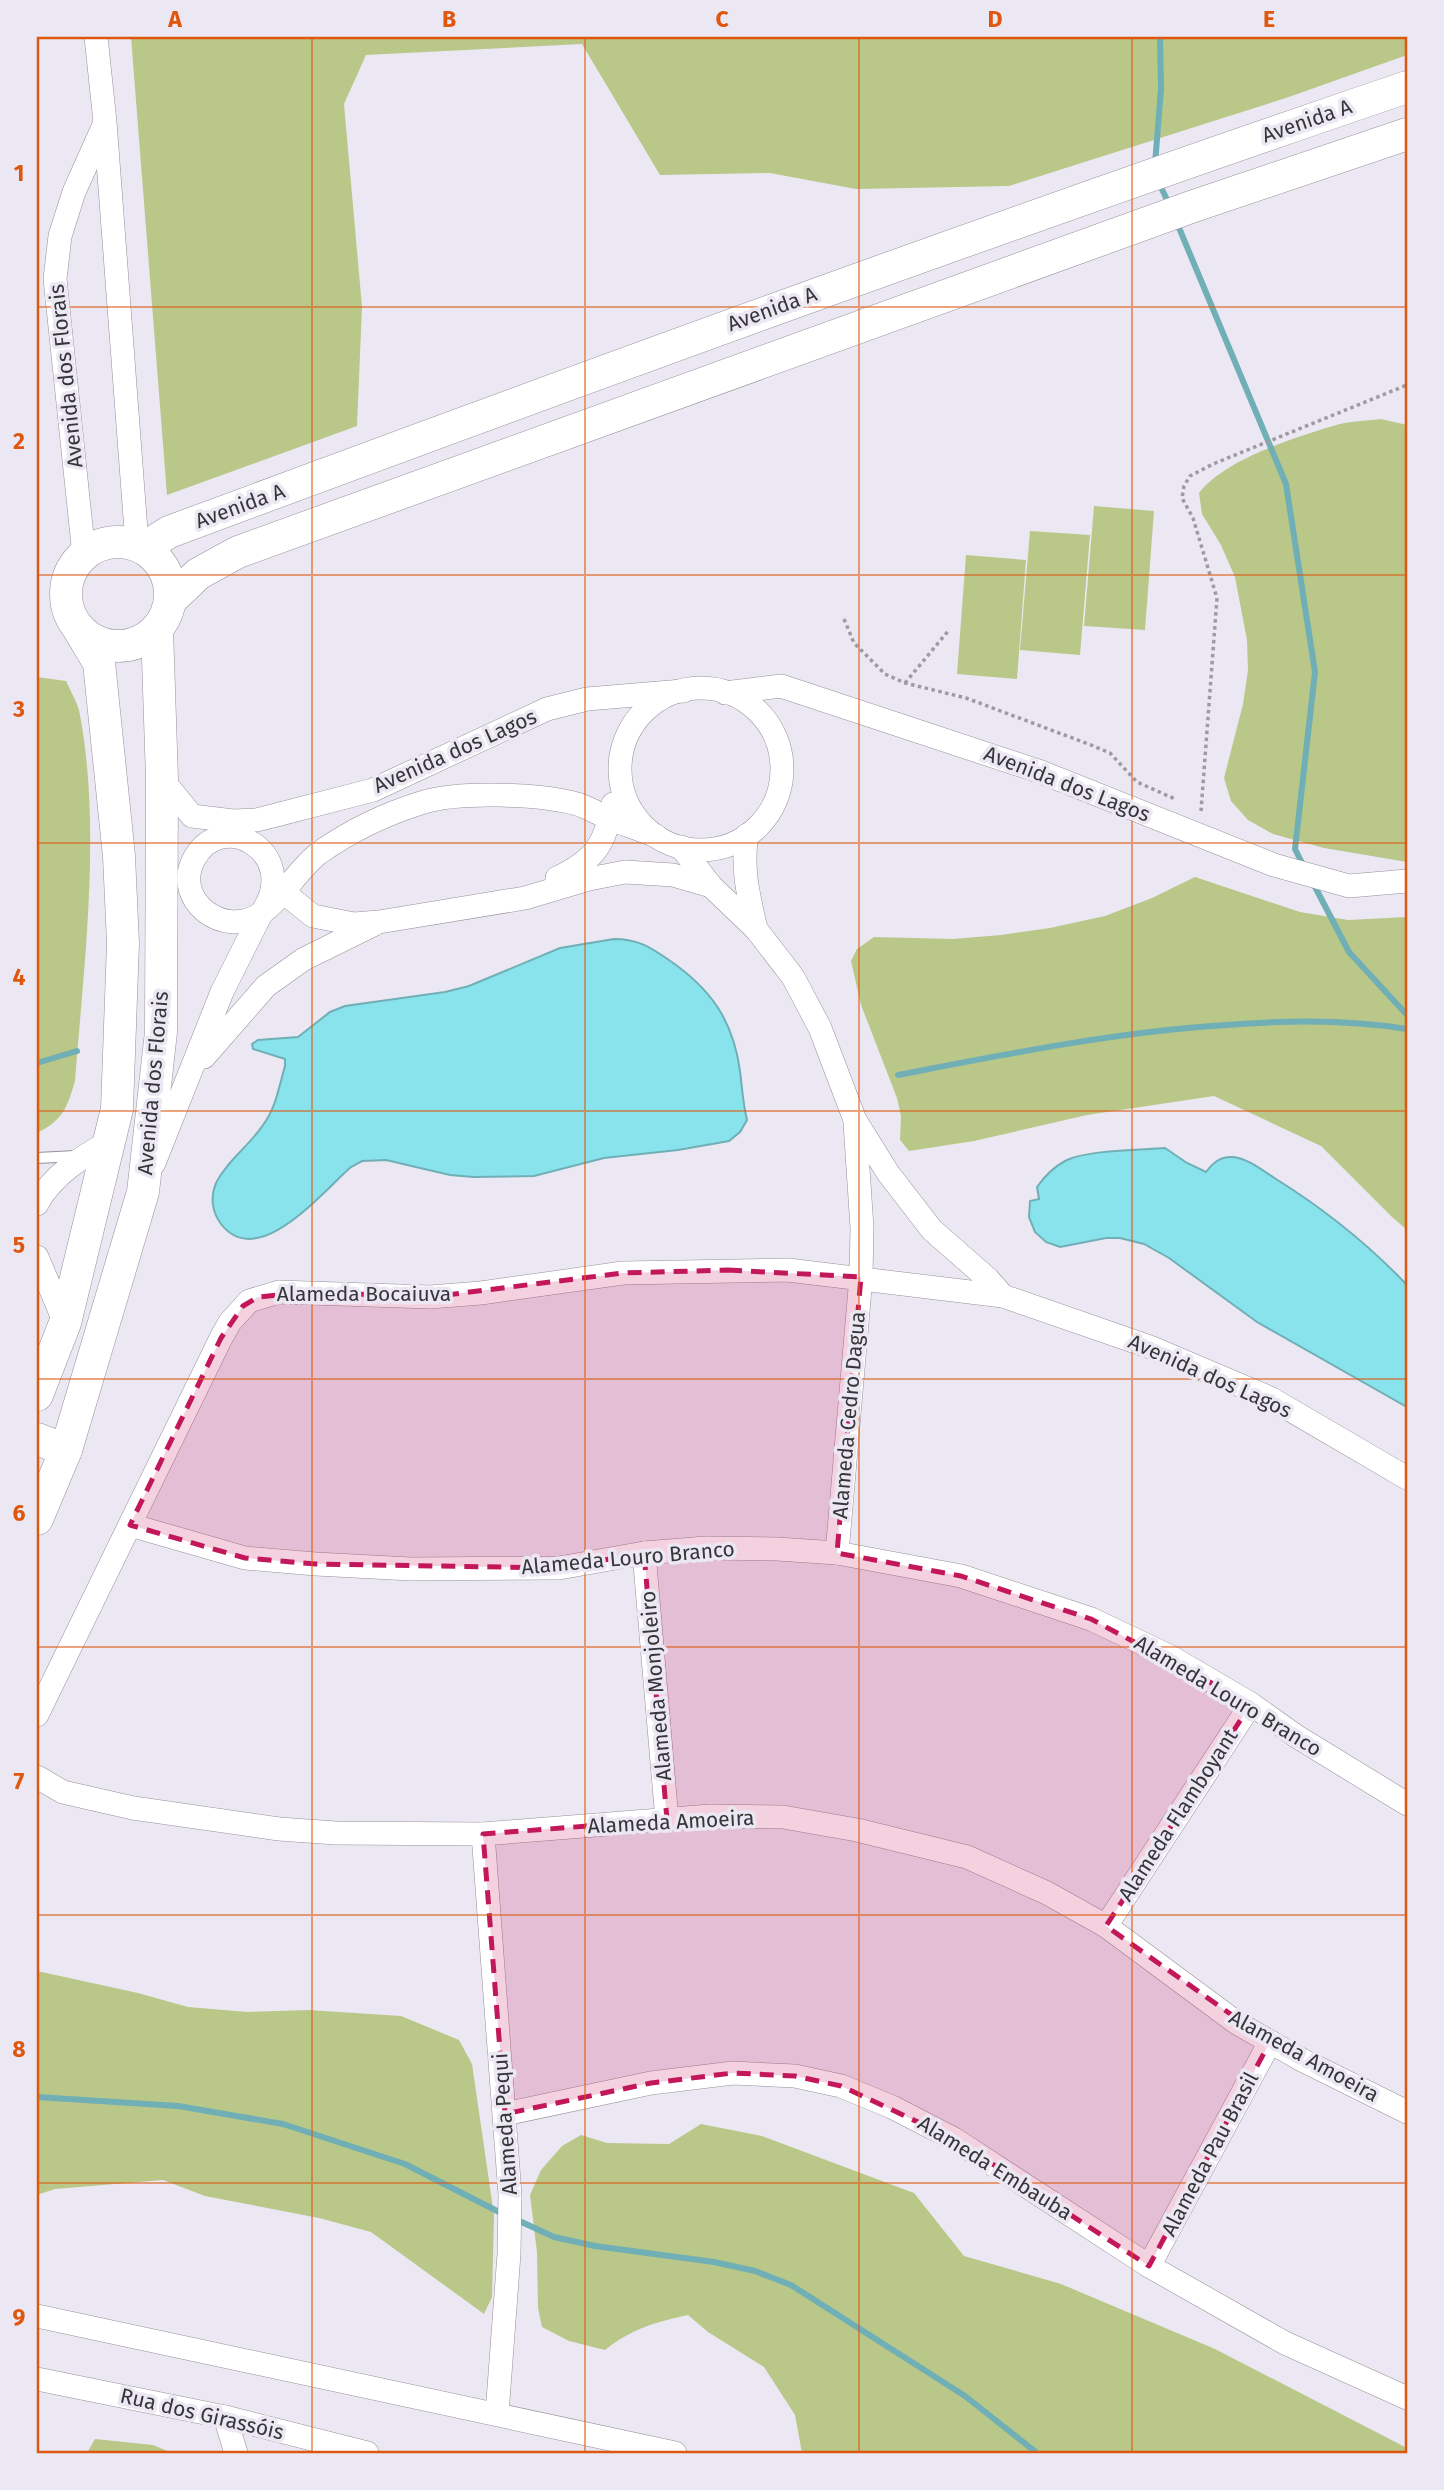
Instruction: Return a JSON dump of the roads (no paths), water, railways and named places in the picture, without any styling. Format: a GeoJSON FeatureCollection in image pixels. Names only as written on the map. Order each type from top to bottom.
{"type":"FeatureCollection","features":[{"type":"Feature","properties":{"kind":"street","name":"Avenida dos Florais"},"geometry":{"type":"LineString","coordinates":[[96,37],[140,546]]}},
{"type":"Feature","properties":{"kind":"street","name":"Avenida A"},"geometry":{"type":"LineString","coordinates":[[140,546],[169,532],[769,309],[1407,86]]}},
{"type":"Feature","properties":{"kind":"street","name":"Avenida dos Florais"},"geometry":{"type":"LineString","coordinates":[[37,1395],[65,1323],[117,1110],[122,957],[119,856],[99,663],[69,612],[66,597],[74,567],[84,555],[55,279],[60,236],[74,192],[105,122]]}},
{"type":"Feature","properties":{"kind":"street","name":"Avenida A"},"geometry":{"type":"LineString","coordinates":[[170,601],[198,574],[238,552],[1173,214],[1407,134]]}},
{"type":"Feature","properties":{"kind":"street"},"geometry":{"type":"LineString","coordinates":[[84,555],[97,547],[113,543],[140,546],[165,571],[170,586],[170,601]]}},
{"type":"Feature","properties":{"kind":"street","name":"Avenida dos Florais"},"geometry":{"type":"LineString","coordinates":[[37,1519],[66,1450],[143,1192],[162,1031],[162,779],[157,629],[166,616],[170,601]]}},
{"type":"Feature","properties":{"kind":"street"},"geometry":{"type":"LineString","coordinates":[[77,626],[88,637],[101,644],[116,646],[131,645],[145,639],[157,629]]}},
{"type":"Feature","properties":{"kind":"street","name":"Avenida dos Lagos"},"geometry":{"type":"LineString","coordinates":[[725,693],[781,686],[1041,772],[1275,865],[1349,887],[1407,881]]}},
{"type":"Feature","properties":{"kind":"street","name":"Avenida dos Lagos"},"geometry":{"type":"LineString","coordinates":[[192,816],[233,821],[256,820],[373,790],[547,709],[587,699],[683,691],[711,690],[725,693],[760,714],[775,737],[779,750],[779,791],[767,816],[747,835],[735,842],[708,849],[681,848],[656,836],[635,816],[622,790],[620,776],[623,747],[636,722],[657,702],[683,691]]}},
{"type":"Feature","properties":{"kind":"street"},"geometry":{"type":"LineString","coordinates":[[525,898],[586,862],[602,844],[620,776]]}},
{"type":"Feature","properties":{"kind":"street"},"geometry":{"type":"LineString","coordinates":[[162,779],[192,816],[227,837],[248,840],[257,846],[270,862],[278,888],[303,911],[341,923],[379,922],[525,898],[589,879],[625,872],[673,875],[711,886]]}},
{"type":"Feature","properties":{"kind":"street"},"geometry":{"type":"LineString","coordinates":[[373,790],[379,820]]}},
{"type":"Feature","properties":{"kind":"street"},"geometry":{"type":"LineString","coordinates":[[143,1192],[222,992],[263,911],[278,888],[339,839],[427,801],[514,795],[580,804],[610,819],[656,836]]}},
{"type":"Feature","properties":{"kind":"street"},"geometry":{"type":"LineString","coordinates":[[256,820],[227,837],[207,844],[193,860],[189,880],[194,900],[209,915],[219,919],[240,920],[263,911]]}},
{"type":"Feature","properties":{"kind":"street","name":"Avenida dos Lagos"},"geometry":{"type":"LineString","coordinates":[[747,835],[744,853],[746,888],[756,929]]}},
{"type":"Feature","properties":{"kind":"street","name":"Avenida dos Lagos"},"geometry":{"type":"LineString","coordinates":[[681,848],[711,886],[756,929],[793,977],[820,1028],[855,1120],[888,1173],[932,1230],[988,1279],[1003,1296]]}},
{"type":"Feature","properties":{"kind":"street"},"geometry":{"type":"LineString","coordinates":[[303,911],[312,931],[312,943],[304,959]]}},
{"type":"Feature","properties":{"kind":"street"},"geometry":{"type":"LineString","coordinates":[[171,1122],[209,1050],[266,986],[304,959],[379,922]]}},
{"type":"Feature","properties":{"kind":"street","name":"Alameda Cedro Dagua"},"geometry":{"type":"LineString","coordinates":[[837,1553],[861,1277],[862,1228],[855,1120]]}},
{"type":"Feature","properties":{"kind":"street"},"geometry":{"type":"LineString","coordinates":[[40,1195],[83,1156],[111,1141]]}},
{"type":"Feature","properties":{"kind":"street"},"geometry":{"type":"LineString","coordinates":[[37,1257],[65,1323]]}},
{"type":"Feature","properties":{"kind":"street","name":"Alameda Bocaiuva"},"geometry":{"type":"LineString","coordinates":[[37,1715],[221,1338],[243,1306],[258,1297],[279,1292],[309,1292],[430,1297],[481,1293],[623,1273],[788,1270],[861,1277]]}},
{"type":"Feature","properties":{"kind":"street","name":"Avenida dos Lagos"},"geometry":{"type":"LineString","coordinates":[[861,1277],[1003,1296],[1150,1347],[1270,1398],[1407,1478]]}},
{"type":"Feature","properties":{"kind":"street"},"geometry":{"type":"LineString","coordinates":[[37,1439],[66,1450]]}},
{"type":"Feature","properties":{"kind":"street","name":"Alameda Louro Branco"},"geometry":{"type":"LineString","coordinates":[[130,1525],[245,1558],[316,1564],[411,1569],[559,1568],[644,1553],[718,1548],[837,1553],[961,1576],[1091,1619],[1171,1657],[1251,1704],[1297,1736],[1407,1804]]}},
{"type":"Feature","properties":{"kind":"street","name":"Alameda Monjoleiro"},"geometry":{"type":"LineString","coordinates":[[644,1553],[667,1820]]}},
{"type":"Feature","properties":{"kind":"street","name":"Alameda Flamboyant"},"geometry":{"type":"LineString","coordinates":[[1106,1926],[1251,1704]]}},
{"type":"Feature","properties":{"kind":"street","name":"Alameda Amoeira"},"geometry":{"type":"LineString","coordinates":[[37,1777],[63,1792],[122,1806],[279,1829],[336,1833],[483,1834],[710,1816],[783,1817],[857,1830],[967,1857],[1047,1894],[1106,1926],[1237,2023],[1407,2112]]}},
{"type":"Feature","properties":{"kind":"street","name":"Alameda Pequi"},"geometry":{"type":"LineString","coordinates":[[483,1834],[510,2195],[509,2254],[497,2414]]}},
{"type":"Feature","properties":{"kind":"street","name":"Alameda Pau Brasil"},"geometry":{"type":"LineString","coordinates":[[1149,2266],[1270,2042]]}},
{"type":"Feature","properties":{"kind":"street","name":"Alameda Embauba"},"geometry":{"type":"LineString","coordinates":[[505,2114],[651,2083],[733,2073],[795,2076],[841,2086],[892,2106],[954,2138],[1149,2266],[1285,2343],[1407,2398]]}},
{"type":"Feature","properties":{"kind":"street"},"geometry":{"type":"LineString","coordinates":[[37,2316],[675,2453]]}},
{"type":"Feature","properties":{"kind":"street","name":"Rua dos Girassóis"},"geometry":{"type":"LineString","coordinates":[[37,2379],[225,2417],[354,2452]]}},
{"type":"Feature","properties":{"kind":"street"},"geometry":{"type":"LineString","coordinates":[[225,2417],[236,2453]]}},
{"type":"Feature","properties":{"kind":"lane"},"geometry":{"type":"LineString","coordinates":[[37,1158],[83,1156]]}},
{"type":"Feature","properties":{"kind":"water"},"geometry":{"type":"Polygon","coordinates":[[[614,939],[630,940],[669,960],[697,982],[726,1021],[737,1053],[747,1120],[740,1132],[729,1141],[604,1158],[534,1176],[450,1175],[386,1160],[362,1161],[351,1167],[307,1208],[271,1233],[253,1239],[236,1236],[221,1224],[213,1204],[216,1183],[267,1118],[277,1097],[285,1066],[285,1059],[253,1049],[252,1044],[258,1040],[298,1037],[330,1012],[345,1006],[445,992],[469,986],[560,948],[614,939]]]}},
{"type":"Feature","properties":{"kind":"water"},"geometry":{"type":"Polygon","coordinates":[[[1165,1148],[1206,1172],[1217,1161],[1228,1157],[1239,1158],[1255,1165],[1345,1228],[1407,1285],[1407,1407],[1257,1322],[1169,1258],[1144,1244],[1120,1238],[1106,1238],[1060,1247],[1046,1242],[1035,1232],[1029,1217],[1030,1201],[1039,1199],[1037,1187],[1061,1163],[1074,1157],[1099,1153],[1165,1148]]]}},
{"type":"Feature","properties":{"kind":"waterway"},"geometry":{"type":"LineString","coordinates":[[1155,164],[1161,89],[1160,37]]}},
{"type":"Feature","properties":{"kind":"waterway"},"geometry":{"type":"LineString","coordinates":[[1158,181],[1170,206]]}},
{"type":"Feature","properties":{"kind":"waterway"},"geometry":{"type":"LineString","coordinates":[[1177,223],[1286,484],[1315,672],[1295,849],[1304,867]]}},
{"type":"Feature","properties":{"kind":"waterway"},"geometry":{"type":"LineString","coordinates":[[1313,883],[1349,952],[1407,1015]]}},
{"type":"Feature","properties":{"kind":"waterway"},"geometry":{"type":"LineString","coordinates":[[898,1075],[1061,1045],[1185,1028],[1316,1021],[1407,1029]]}},
{"type":"Feature","properties":{"kind":"waterway"},"geometry":{"type":"LineString","coordinates":[[37,1063],[77,1051]]}},
{"type":"Feature","properties":{"kind":"waterway"},"geometry":{"type":"LineString","coordinates":[[37,2097],[178,2106],[283,2124],[405,2164],[503,2214]]}},
{"type":"Feature","properties":{"kind":"waterway"},"geometry":{"type":"LineString","coordinates":[[513,2218],[554,2237],[595,2246],[714,2262],[755,2271],[791,2285],[965,2396],[1037,2453]]}}]}
